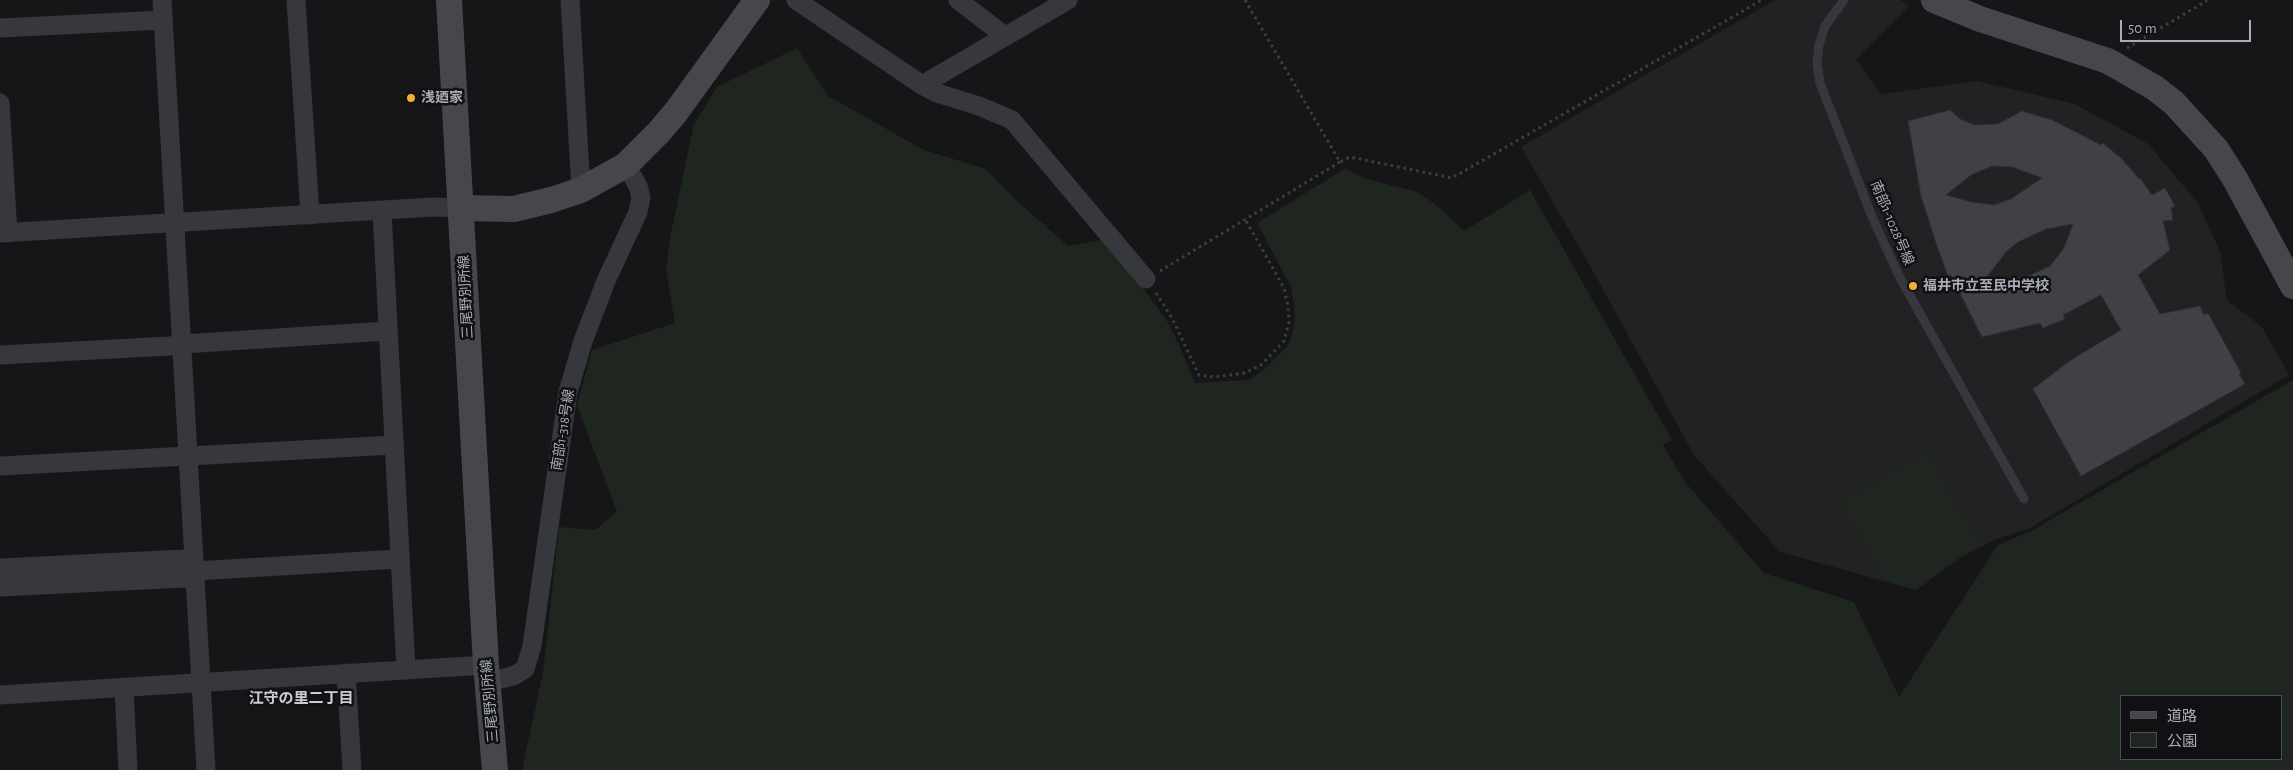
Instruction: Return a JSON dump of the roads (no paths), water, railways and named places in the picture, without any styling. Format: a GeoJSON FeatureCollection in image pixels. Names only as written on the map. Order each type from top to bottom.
{"type":"FeatureCollection","features":[{"type":"Feature","properties":{"kind":"main road","name":"三尾野別所線"},"geometry":{"type":"LineString","coordinates":[[449,0],[487,674],[495,770]]}},
{"type":"Feature","properties":{"kind":"main road"},"geometry":{"type":"LineString","coordinates":[[462,208],[514,209],[552,200],[581,190],[626,165],[676,112],[757,0]]}},
{"type":"Feature","properties":{"kind":"main road"},"geometry":{"type":"LineString","coordinates":[[1934,0],[1980,19],[2108,61],[2155,88],[2174,103],[2216,149],[2235,179],[2293,286]]}},
{"type":"Feature","properties":{"kind":"street"},"geometry":{"type":"LineString","coordinates":[[162,0],[206,770]]}},
{"type":"Feature","properties":{"kind":"street"},"geometry":{"type":"LineString","coordinates":[[296,0],[310,215]]}},
{"type":"Feature","properties":{"kind":"street"},"geometry":{"type":"LineString","coordinates":[[570,0],[581,190]]}},
{"type":"Feature","properties":{"kind":"street"},"geometry":{"type":"LineString","coordinates":[[796,0],[922,85],[937,93],[978,106],[1012,120],[1146,279]]}},
{"type":"Feature","properties":{"kind":"street"},"geometry":{"type":"LineString","coordinates":[[958,0],[1005,36]]}},
{"type":"Feature","properties":{"kind":"street"},"geometry":{"type":"LineString","coordinates":[[922,85],[1068,0]]}},
{"type":"Feature","properties":{"kind":"street"},"geometry":{"type":"LineString","coordinates":[[0,28],[163,20]]}},
{"type":"Feature","properties":{"kind":"street"},"geometry":{"type":"LineString","coordinates":[[0,103],[4,233],[433,207],[462,208]]}},
{"type":"Feature","properties":{"kind":"street","name":"南部1-318号線"},"geometry":{"type":"LineString","coordinates":[[487,674],[513,676],[526,669],[532,646],[568,392],[583,341],[606,281],[638,212],[641,198],[638,186],[626,165]]}},
{"type":"Feature","properties":{"kind":"street"},"geometry":{"type":"LineString","coordinates":[[382,211],[406,670]]}},
{"type":"Feature","properties":{"kind":"street"},"geometry":{"type":"LineString","coordinates":[[0,355],[170,346],[388,331]]}},
{"type":"Feature","properties":{"kind":"street"},"geometry":{"type":"LineString","coordinates":[[0,466],[394,445]]}},
{"type":"Feature","properties":{"kind":"street"},"geometry":{"type":"LineString","coordinates":[[0,568],[184,559],[195,571]]}},
{"type":"Feature","properties":{"kind":"street"},"geometry":{"type":"LineString","coordinates":[[0,587],[185,578],[195,571],[399,559]]}},
{"type":"Feature","properties":{"kind":"street"},"geometry":{"type":"LineString","coordinates":[[0,695],[406,670],[487,674]]}},
{"type":"Feature","properties":{"kind":"street"},"geometry":{"type":"LineString","coordinates":[[346,673],[352,770]]}},
{"type":"Feature","properties":{"kind":"street"},"geometry":{"type":"LineString","coordinates":[[124,688],[128,770]]}},
{"type":"Feature","properties":{"kind":"lane","name":"南部1-1028号線"},"geometry":{"type":"LineString","coordinates":[[1844,0],[1825,26],[1818,45],[1817,63],[1820,82],[1873,219],[1899,276],[2024,499]]}},
{"type":"Feature","properties":{"kind":"place","name":"浅廼家"},"geometry":{"type":"Point","coordinates":[411,98]}},
{"type":"Feature","properties":{"kind":"place","name":"福井市立至民中学校"},"geometry":{"type":"Point","coordinates":[1913,286]}},
{"type":"Feature","properties":{"kind":"district","name":"江守の里二丁目"},"geometry":{"type":"Point","coordinates":[301,698]}}]}
